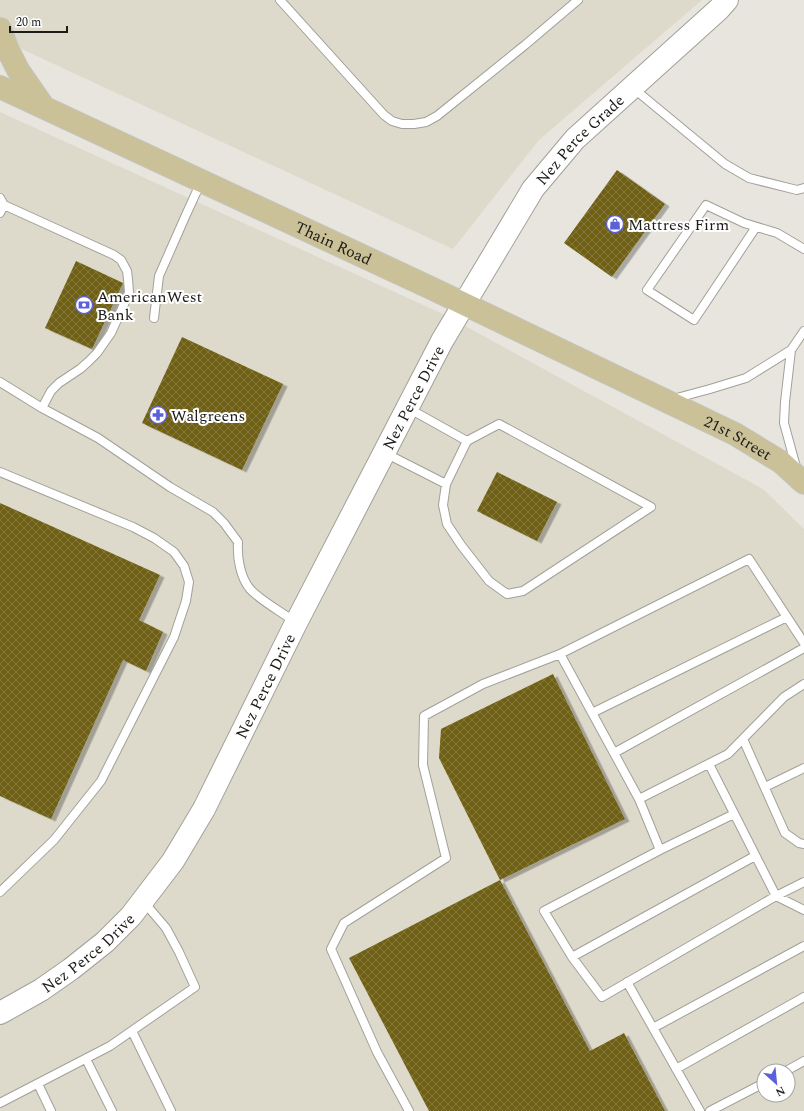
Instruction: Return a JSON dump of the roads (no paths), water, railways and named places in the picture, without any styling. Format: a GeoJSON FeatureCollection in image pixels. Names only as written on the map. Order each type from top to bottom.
{"type":"FeatureCollection","features":[{"type":"Feature","properties":{"kind":"main road"},"geometry":{"type":"LineString","coordinates":[[0,29],[7,48],[18,70],[44,107]]}},
{"type":"Feature","properties":{"kind":"main road","name":"Thain Road"},"geometry":{"type":"LineString","coordinates":[[0,87],[666,401]]}},
{"type":"Feature","properties":{"kind":"main road","name":"21st Street"},"geometry":{"type":"LineString","coordinates":[[666,401],[735,434],[781,462],[801,480]]}},
{"type":"Feature","properties":{"kind":"street","name":"Nez Perce Grade"},"geometry":{"type":"LineString","coordinates":[[463,304],[533,189],[575,139],[720,9],[727,0]]}},
{"type":"Feature","properties":{"kind":"street","name":"Nez Perce Drive"},"geometry":{"type":"LineString","coordinates":[[0,1013],[41,990],[105,942],[131,916],[173,861],[204,809],[296,623],[407,407],[463,304]]}},
{"type":"Feature","properties":{"kind":"lane"},"geometry":{"type":"LineString","coordinates":[[280,0],[384,115],[392,121],[402,124],[426,122],[437,116],[578,0]]}},
{"type":"Feature","properties":{"kind":"lane"},"geometry":{"type":"LineString","coordinates":[[632,88],[725,164],[749,178],[797,190],[804,188]]}},
{"type":"Feature","properties":{"kind":"lane"},"geometry":{"type":"LineString","coordinates":[[154,318],[159,276],[202,181]]}},
{"type":"Feature","properties":{"kind":"lane"},"geometry":{"type":"LineString","coordinates":[[756,227],[694,320],[647,290],[706,204],[744,223],[777,233],[804,249]]}},
{"type":"Feature","properties":{"kind":"lane"},"geometry":{"type":"LineString","coordinates":[[1,206],[114,254],[121,260],[127,271],[129,293],[111,333],[97,353],[80,369],[59,383],[51,391],[42,408]]}},
{"type":"Feature","properties":{"kind":"lane"},"geometry":{"type":"LineString","coordinates":[[666,401],[746,378],[791,350],[804,332]]}},
{"type":"Feature","properties":{"kind":"lane"},"geometry":{"type":"LineString","coordinates":[[791,350],[784,402],[784,423],[801,480]]}},
{"type":"Feature","properties":{"kind":"lane"},"geometry":{"type":"LineString","coordinates":[[0,382],[42,408],[98,438],[170,487],[214,512],[238,542],[238,563],[249,588],[259,597],[296,623]]}},
{"type":"Feature","properties":{"kind":"lane"},"geometry":{"type":"LineString","coordinates":[[407,407],[467,441]]}},
{"type":"Feature","properties":{"kind":"lane"},"geometry":{"type":"LineString","coordinates":[[499,424],[651,507],[523,591],[506,594],[489,581],[447,524],[443,505],[446,484],[467,441],[499,424]]}},
{"type":"Feature","properties":{"kind":"lane"},"geometry":{"type":"LineString","coordinates":[[384,452],[446,484]]}},
{"type":"Feature","properties":{"kind":"lane"},"geometry":{"type":"LineString","coordinates":[[0,472],[133,527],[154,538],[174,552],[184,566],[189,582],[186,601],[174,637],[100,781],[54,840],[0,892]]}},
{"type":"Feature","properties":{"kind":"lane"},"geometry":{"type":"LineString","coordinates":[[409,1111],[377,1052],[331,949],[344,923],[446,858],[423,765],[424,716],[483,684],[560,654],[749,559],[804,643]]}},
{"type":"Feature","properties":{"kind":"lane"},"geometry":{"type":"LineString","coordinates":[[592,713],[787,617]]}},
{"type":"Feature","properties":{"kind":"lane"},"geometry":{"type":"LineString","coordinates":[[614,753],[804,648]]}},
{"type":"Feature","properties":{"kind":"lane"},"geometry":{"type":"LineString","coordinates":[[560,654],[639,799],[660,850]]}},
{"type":"Feature","properties":{"kind":"lane"},"geometry":{"type":"LineString","coordinates":[[639,799],[728,754],[784,697],[804,684]]}},
{"type":"Feature","properties":{"kind":"lane"},"geometry":{"type":"LineString","coordinates":[[743,739],[785,833],[799,844],[804,844]]}},
{"type":"Feature","properties":{"kind":"lane"},"geometry":{"type":"LineString","coordinates":[[709,764],[776,896],[804,910]]}},
{"type":"Feature","properties":{"kind":"lane"},"geometry":{"type":"LineString","coordinates":[[765,786],[804,768]]}},
{"type":"Feature","properties":{"kind":"lane"},"geometry":{"type":"LineString","coordinates":[[734,814],[660,850],[544,911],[572,957],[602,997],[776,896],[804,882]]}},
{"type":"Feature","properties":{"kind":"lane"},"geometry":{"type":"LineString","coordinates":[[572,957],[755,856]]}},
{"type":"Feature","properties":{"kind":"lane"},"geometry":{"type":"LineString","coordinates":[[0,1103],[110,1046],[195,987],[166,928],[143,901]]}},
{"type":"Feature","properties":{"kind":"lane"},"geometry":{"type":"LineString","coordinates":[[653,1028],[804,946]]}},
{"type":"Feature","properties":{"kind":"lane"},"geometry":{"type":"LineString","coordinates":[[627,982],[700,1111]]}},
{"type":"Feature","properties":{"kind":"lane"},"geometry":{"type":"LineString","coordinates":[[676,1069],[804,997]]}},
{"type":"Feature","properties":{"kind":"lane"},"geometry":{"type":"LineString","coordinates":[[132,1031],[170,1111]]}},
{"type":"Feature","properties":{"kind":"lane"},"geometry":{"type":"LineString","coordinates":[[86,1059],[112,1111]]}},
{"type":"Feature","properties":{"kind":"lane"},"geometry":{"type":"LineString","coordinates":[[38,1084],[51,1111]]}},
{"type":"Feature","properties":{"kind":"lane"},"geometry":{"type":"LineString","coordinates":[[710,1111],[756,1087]]}},
{"type":"Feature","properties":{"kind":"place","name":"Mattress Firm"},"geometry":{"type":"Point","coordinates":[615,224]}},
{"type":"Feature","properties":{"kind":"place","name":"AmericanWest Bank"},"geometry":{"type":"Point","coordinates":[84,305]}},
{"type":"Feature","properties":{"kind":"place","name":"Walgreens"},"geometry":{"type":"Point","coordinates":[158,415]}}]}
